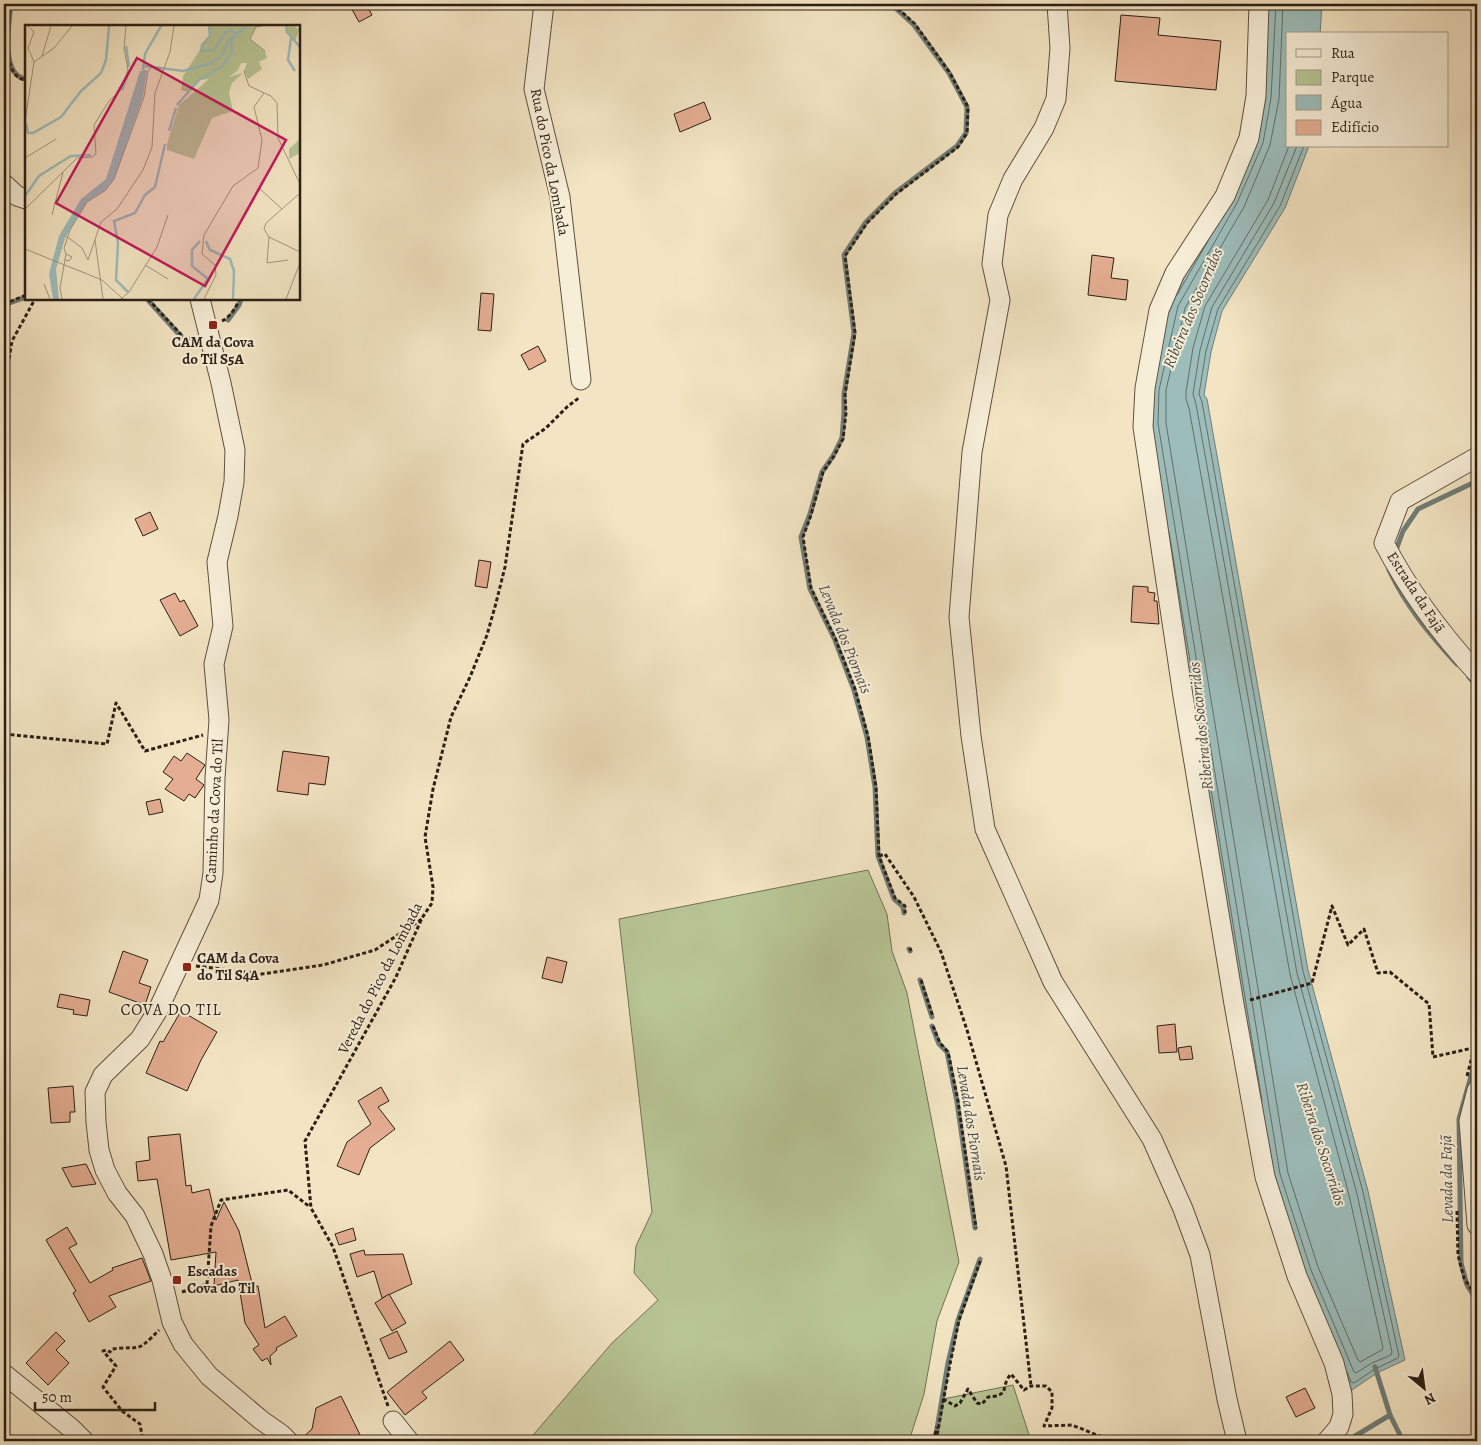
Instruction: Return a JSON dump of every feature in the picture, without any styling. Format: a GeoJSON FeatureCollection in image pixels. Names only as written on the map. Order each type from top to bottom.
{"type":"FeatureCollection","features":[{"type":"Feature","properties":{"kind":"street","name":"Rua do Pico da Lombada"},"geometry":{"type":"LineString","coordinates":[[544,4],[534,89],[560,197],[581,380]]}},
{"type":"Feature","properties":{"kind":"street"},"geometry":{"type":"LineString","coordinates":[[1057,4],[1060,48],[1056,99],[1044,128],[1012,179],[996,225],[992,264],[1000,300],[972,452],[959,617],[971,736],[985,829],[1053,982],[1152,1139],[1183,1209],[1200,1255],[1237,1441]]}},
{"type":"Feature","properties":{"kind":"street"},"geometry":{"type":"LineString","coordinates":[[1259,4],[1256,96],[1249,138],[1225,196],[1175,273],[1159,310],[1145,388],[1143,427],[1183,696],[1265,1177],[1297,1276],[1334,1363],[1342,1394],[1343,1414],[1339,1426],[1327,1441]]}},
{"type":"Feature","properties":{"kind":"street"},"geometry":{"type":"LineString","coordinates":[[4,184],[17,196],[25,199]]}},
{"type":"Feature","properties":{"kind":"street","name":"Caminho da Cova do Til"},"geometry":{"type":"LineString","coordinates":[[200,300],[222,383],[235,450],[228,516],[216,562],[223,626],[214,664],[219,720],[215,778],[213,873],[208,900],[158,1010],[140,1039],[104,1075],[95,1092],[96,1122],[99,1150],[105,1170],[117,1193],[135,1216],[145,1238],[159,1271],[167,1296],[172,1322],[183,1344],[209,1376],[260,1420],[288,1441]]}},
{"type":"Feature","properties":{"kind":"street","name":"Estrada da Fajã"},"geometry":{"type":"LineString","coordinates":[[1477,458],[1400,501],[1384,543],[1395,564],[1445,636],[1477,673]]}},
{"type":"Feature","properties":{"kind":"street"},"geometry":{"type":"LineString","coordinates":[[1477,1090],[1469,1121],[1477,1225]]}},
{"type":"Feature","properties":{"kind":"street"},"geometry":{"type":"LineString","coordinates":[[4,1374],[84,1441]]}},
{"type":"Feature","properties":{"kind":"street"},"geometry":{"type":"LineString","coordinates":[[394,1421],[409,1441]]}},
{"type":"Feature","properties":{"kind":"path"},"geometry":{"type":"LineString","coordinates":[[10,4],[6,48],[7,66],[13,75],[25,80]]}},
{"type":"Feature","properties":{"kind":"path"},"geometry":{"type":"LineString","coordinates":[[893,4],[915,24],[950,73],[968,107],[967,133],[958,147],[896,194],[867,223],[845,256],[855,333],[846,394],[843,439],[823,472],[803,537],[811,588],[836,640],[856,689],[868,736],[876,787],[879,856],[895,898],[904,906],[905,913]]}},
{"type":"Feature","properties":{"kind":"path"},"geometry":{"type":"LineString","coordinates":[[4,304],[25,295]]}},
{"type":"Feature","properties":{"kind":"path"},"geometry":{"type":"LineString","coordinates":[[4,391],[12,341],[34,300]]}},
{"type":"Feature","properties":{"kind":"path"},"geometry":{"type":"LineString","coordinates":[[149,300],[186,340],[227,319],[239,300]]}},
{"type":"Feature","properties":{"kind":"path","name":"Vereda do Pico da Lombada"},"geometry":{"type":"LineString","coordinates":[[394,1421],[333,1247],[311,1208],[305,1141],[396,977],[422,918],[432,903],[434,887],[425,836],[432,790],[451,717],[487,636],[505,567],[523,444],[546,428],[566,407],[581,396],[581,380]]}},
{"type":"Feature","properties":{"kind":"path"},"geometry":{"type":"LineString","coordinates":[[4,734],[106,744],[116,703],[145,751],[218,731]]}},
{"type":"Feature","properties":{"kind":"path"},"geometry":{"type":"LineString","coordinates":[[879,856],[885,854],[914,897],[941,952],[1006,1166],[1031,1386]]}},
{"type":"Feature","properties":{"kind":"path"},"geometry":{"type":"LineString","coordinates":[[1234,1004],[1312,983],[1332,906],[1348,945],[1364,929],[1378,973],[1390,972],[1429,1004],[1433,1057],[1477,1047]]}},
{"type":"Feature","properties":{"kind":"path"},"geometry":{"type":"LineString","coordinates":[[180,964],[262,974],[323,965],[375,950],[422,918]]}},
{"type":"Feature","properties":{"kind":"path"},"geometry":{"type":"LineString","coordinates":[[921,980],[933,1017]]}},
{"type":"Feature","properties":{"kind":"path"},"geometry":{"type":"LineString","coordinates":[[933,1026],[940,1043],[948,1052],[956,1092],[976,1228]]}},
{"type":"Feature","properties":{"kind":"path"},"geometry":{"type":"LineString","coordinates":[[167,1296],[208,1284],[211,1226],[221,1200],[288,1190],[311,1208]]}},
{"type":"Feature","properties":{"kind":"path"},"geometry":{"type":"LineString","coordinates":[[934,1441],[959,1320],[981,1259]]}},
{"type":"Feature","properties":{"kind":"path"},"geometry":{"type":"LineString","coordinates":[[134,1441],[142,1436],[140,1424],[122,1411],[103,1387],[116,1366],[102,1351],[110,1352],[112,1349],[139,1348],[147,1344],[158,1330],[172,1322]]}},
{"type":"Feature","properties":{"kind":"path"},"geometry":{"type":"LineString","coordinates":[[943,1399],[955,1406],[960,1403],[968,1389],[977,1403],[982,1404],[988,1397],[1000,1396],[1004,1393],[1006,1379],[1011,1374],[1024,1390],[1031,1386],[1046,1386],[1052,1392],[1052,1408],[1044,1426],[1072,1425],[1102,1436],[1152,1438],[1169,1441]]}},
{"type":"Feature","properties":{"kind":"green space"},"geometry":{"type":"Polygon","coordinates":[[[868,870],[887,914],[892,951],[907,993],[959,1262],[937,1321],[924,1394],[909,1441],[528,1441],[612,1343],[658,1300],[634,1273],[636,1246],[652,1212],[619,919],[868,870]]]}},
{"type":"Feature","properties":{"kind":"green space"},"geometry":{"type":"Polygon","coordinates":[[[1013,1385],[1031,1441],[933,1441],[943,1399],[1013,1385]]]}},
{"type":"Feature","properties":{"kind":"water"},"geometry":{"type":"Polygon","coordinates":[[[1264,4],[1322,4],[1320,32],[1286,32],[1286,148],[1308,148],[1285,208],[1222,311],[1211,352],[1204,395],[1207,399],[1308,970],[1368,1191],[1405,1360],[1377,1373],[1349,1392],[1270,1177],[1147,424],[1168,301],[1252,140],[1264,4]]]}},
{"type":"Feature","properties":{"kind":"building"},"geometry":{"type":"Polygon","coordinates":[[[349,4],[366,4],[372,15],[359,22],[349,4]]]}},
{"type":"Feature","properties":{"kind":"building"},"geometry":{"type":"Polygon","coordinates":[[[1121,15],[1160,18],[1158,35],[1221,41],[1216,90],[1115,81],[1121,15]]]}},
{"type":"Feature","properties":{"kind":"building"},"geometry":{"type":"Polygon","coordinates":[[[704,102],[711,119],[680,132],[674,114],[704,102]]]}},
{"type":"Feature","properties":{"kind":"building"},"geometry":{"type":"Polygon","coordinates":[[[1092,255],[1114,258],[1111,278],[1128,280],[1126,300],[1088,295],[1092,255]]]}},
{"type":"Feature","properties":{"kind":"building"},"geometry":{"type":"Polygon","coordinates":[[[481,293],[494,294],[491,331],[478,330],[481,293]]]}},
{"type":"Feature","properties":{"kind":"building"},"geometry":{"type":"Polygon","coordinates":[[[538,346],[546,361],[529,370],[521,355],[538,346]]]}},
{"type":"Feature","properties":{"kind":"building"},"geometry":{"type":"Polygon","coordinates":[[[150,512],[158,529],[143,536],[135,519],[150,512]]]}},
{"type":"Feature","properties":{"kind":"building"},"geometry":{"type":"Polygon","coordinates":[[[479,560],[491,562],[487,588],[475,586],[479,560]]]}},
{"type":"Feature","properties":{"kind":"building"},"geometry":{"type":"Polygon","coordinates":[[[1133,586],[1148,587],[1148,592],[1155,593],[1154,601],[1157,601],[1159,624],[1131,622],[1133,586]]]}},
{"type":"Feature","properties":{"kind":"building"},"geometry":{"type":"Polygon","coordinates":[[[175,593],[180,602],[184,600],[198,626],[180,636],[160,600],[175,593]]]}},
{"type":"Feature","properties":{"kind":"building"},"geometry":{"type":"Polygon","coordinates":[[[283,751],[329,757],[325,785],[309,783],[308,795],[277,791],[283,751]]]}},
{"type":"Feature","properties":{"kind":"building"},"geometry":{"type":"Polygon","coordinates":[[[187,753],[205,765],[196,779],[204,785],[195,798],[189,794],[184,801],[165,789],[173,779],[163,772],[174,756],[181,761],[187,753]]]}},
{"type":"Feature","properties":{"kind":"building"},"geometry":{"type":"Polygon","coordinates":[[[160,799],[163,812],[149,815],[146,802],[160,799]]]}},
{"type":"Feature","properties":{"kind":"building"},"geometry":{"type":"Polygon","coordinates":[[[123,951],[148,960],[139,983],[151,987],[145,1005],[109,992],[123,951]]]}},
{"type":"Feature","properties":{"kind":"building"},"geometry":{"type":"Polygon","coordinates":[[[547,957],[567,962],[562,983],[542,978],[547,957]]]}},
{"type":"Feature","properties":{"kind":"building"},"geometry":{"type":"Polygon","coordinates":[[[60,994],[90,1000],[87,1016],[73,1014],[74,1010],[57,1007],[60,994]]]}},
{"type":"Feature","properties":{"kind":"building"},"geometry":{"type":"Polygon","coordinates":[[[181,1011],[217,1032],[201,1060],[187,1091],[146,1073],[160,1041],[163,1042],[181,1011]]]}},
{"type":"Feature","properties":{"kind":"building"},"geometry":{"type":"Polygon","coordinates":[[[1175,1024],[1177,1052],[1159,1053],[1157,1026],[1175,1024]]]}},
{"type":"Feature","properties":{"kind":"building"},"geometry":{"type":"Polygon","coordinates":[[[1191,1046],[1193,1059],[1180,1060],[1178,1048],[1191,1046]]]}},
{"type":"Feature","properties":{"kind":"building"},"geometry":{"type":"Polygon","coordinates":[[[73,1086],[75,1112],[70,1112],[70,1122],[51,1123],[48,1088],[73,1086]]]}},
{"type":"Feature","properties":{"kind":"building"},"geometry":{"type":"Polygon","coordinates":[[[381,1087],[389,1101],[378,1107],[395,1129],[370,1148],[359,1175],[337,1166],[347,1142],[371,1124],[358,1101],[381,1087]]]}},
{"type":"Feature","properties":{"kind":"building"},"geometry":{"type":"Polygon","coordinates":[[[180,1134],[186,1186],[191,1185],[192,1193],[209,1189],[216,1220],[224,1202],[239,1231],[253,1287],[258,1286],[265,1328],[285,1316],[297,1336],[276,1348],[277,1350],[270,1356],[271,1365],[267,1358],[262,1361],[253,1349],[259,1345],[245,1323],[238,1280],[214,1286],[216,1252],[171,1260],[157,1179],[138,1181],[136,1162],[150,1160],[148,1137],[180,1134]]]}},
{"type":"Feature","properties":{"kind":"building"},"geometry":{"type":"Polygon","coordinates":[[[86,1164],[96,1184],[72,1187],[62,1168],[86,1164]]]}},
{"type":"Feature","properties":{"kind":"building"},"geometry":{"type":"Polygon","coordinates":[[[67,1227],[77,1244],[69,1248],[90,1283],[113,1270],[112,1268],[142,1258],[151,1281],[109,1296],[116,1307],[89,1322],[73,1293],[76,1291],[46,1240],[67,1227]]]}},
{"type":"Feature","properties":{"kind":"building"},"geometry":{"type":"Polygon","coordinates":[[[353,1228],[356,1240],[339,1245],[335,1234],[353,1228]]]}},
{"type":"Feature","properties":{"kind":"building"},"geometry":{"type":"Polygon","coordinates":[[[364,1250],[365,1255],[403,1254],[412,1284],[382,1298],[374,1271],[357,1277],[350,1254],[364,1250]]]}},
{"type":"Feature","properties":{"kind":"building"},"geometry":{"type":"Polygon","coordinates":[[[389,1294],[406,1323],[392,1331],[375,1303],[389,1294]]]}},
{"type":"Feature","properties":{"kind":"building"},"geometry":{"type":"Polygon","coordinates":[[[397,1331],[407,1352],[389,1359],[380,1339],[397,1331]]]}},
{"type":"Feature","properties":{"kind":"building"},"geometry":{"type":"Polygon","coordinates":[[[56,1332],[65,1341],[56,1350],[69,1363],[48,1385],[26,1363],[56,1332]]]}},
{"type":"Feature","properties":{"kind":"building"},"geometry":{"type":"Polygon","coordinates":[[[450,1341],[464,1360],[422,1392],[427,1398],[405,1415],[387,1392],[450,1341]]]}},
{"type":"Feature","properties":{"kind":"building"},"geometry":{"type":"Polygon","coordinates":[[[1305,1388],[1315,1408],[1296,1417],[1286,1397],[1305,1388]]]}},
{"type":"Feature","properties":{"kind":"building"},"geometry":{"type":"Polygon","coordinates":[[[341,1396],[363,1441],[299,1441],[312,1429],[316,1408],[341,1396]]]}},
{"type":"Feature","properties":{"kind":"waterway","name":"Levada dos Piornais"},"geometry":{"type":"LineString","coordinates":[[11,4],[8,36],[9,59],[12,69],[18,76],[25,79]]}},
{"type":"Feature","properties":{"kind":"waterway","name":"Levada dos Piornais"},"geometry":{"type":"LineString","coordinates":[[891,4],[914,25],[949,73],[967,107],[966,133],[957,146],[895,193],[866,222],[844,255],[854,333],[844,394],[842,438],[822,472],[801,537],[810,589],[835,640],[854,690],[867,737],[875,787],[878,856],[894,899],[903,907],[904,913]]}},
{"type":"Feature","properties":{"kind":"waterway","name":"Levada dos Piornais"},"geometry":{"type":"LineString","coordinates":[[4,305],[25,297]]}},
{"type":"Feature","properties":{"kind":"waterway","name":"Levada dos Piornais"},"geometry":{"type":"LineString","coordinates":[[148,300],[186,342]]}},
{"type":"Feature","properties":{"kind":"waterway","name":"Levada dos Piornais"},"geometry":{"type":"LineString","coordinates":[[228,320],[241,300]]}},
{"type":"Feature","properties":{"kind":"waterway","name":"Levada da Fajã"},"geometry":{"type":"LineString","coordinates":[[1395,553],[1403,531],[1418,509],[1477,481]]}},
{"type":"Feature","properties":{"kind":"waterway","name":"Levada da Fajã"},"geometry":{"type":"LineString","coordinates":[[1389,570],[1403,596],[1419,619],[1457,664]]}},
{"type":"Feature","properties":{"kind":"waterway","name":"Levada da Fajã"},"geometry":{"type":"LineString","coordinates":[[1469,677],[1477,686]]}},
{"type":"Feature","properties":{"kind":"waterway","name":"Levada dos Piornais"},"geometry":{"type":"LineString","coordinates":[[920,980],[932,1017]]}},
{"type":"Feature","properties":{"kind":"waterway","name":"Levada dos Piornais"},"geometry":{"type":"LineString","coordinates":[[932,1026],[939,1044],[947,1052],[957,1102],[975,1228]]}},
{"type":"Feature","properties":{"kind":"waterway","name":"Levada da Fajã"},"geometry":{"type":"LineString","coordinates":[[1477,1055],[1459,1119],[1461,1263],[1467,1285],[1477,1301]]}},
{"type":"Feature","properties":{"kind":"waterway","name":"Levada dos Piornais"},"geometry":{"type":"LineString","coordinates":[[935,1441],[948,1363],[958,1320],[980,1259]]}},
{"type":"Feature","properties":{"kind":"waterway","name":"Ribeira dos Socorridos"},"geometry":{"type":"LineString","coordinates":[[1375,1367],[1390,1415],[1403,1441]]}},
{"type":"Feature","properties":{"kind":"waterway"},"geometry":{"type":"LineString","coordinates":[[1347,1441],[1390,1415]]}},
{"type":"Feature","properties":{"kind":"place","name":"CAM da Cova do Til S5A"},"geometry":{"type":"Point","coordinates":[213,325]}},
{"type":"Feature","properties":{"kind":"place","name":"CAM da Cova do Til S4A"},"geometry":{"type":"Point","coordinates":[187,967]}},
{"type":"Feature","properties":{"kind":"place","name":"Escadas Cova do Til"},"geometry":{"type":"Point","coordinates":[177,1280]}},
{"type":"Feature","properties":{"kind":"district","name":"COVA DO TIL"},"geometry":{"type":"Point","coordinates":[171,1010]}}]}
